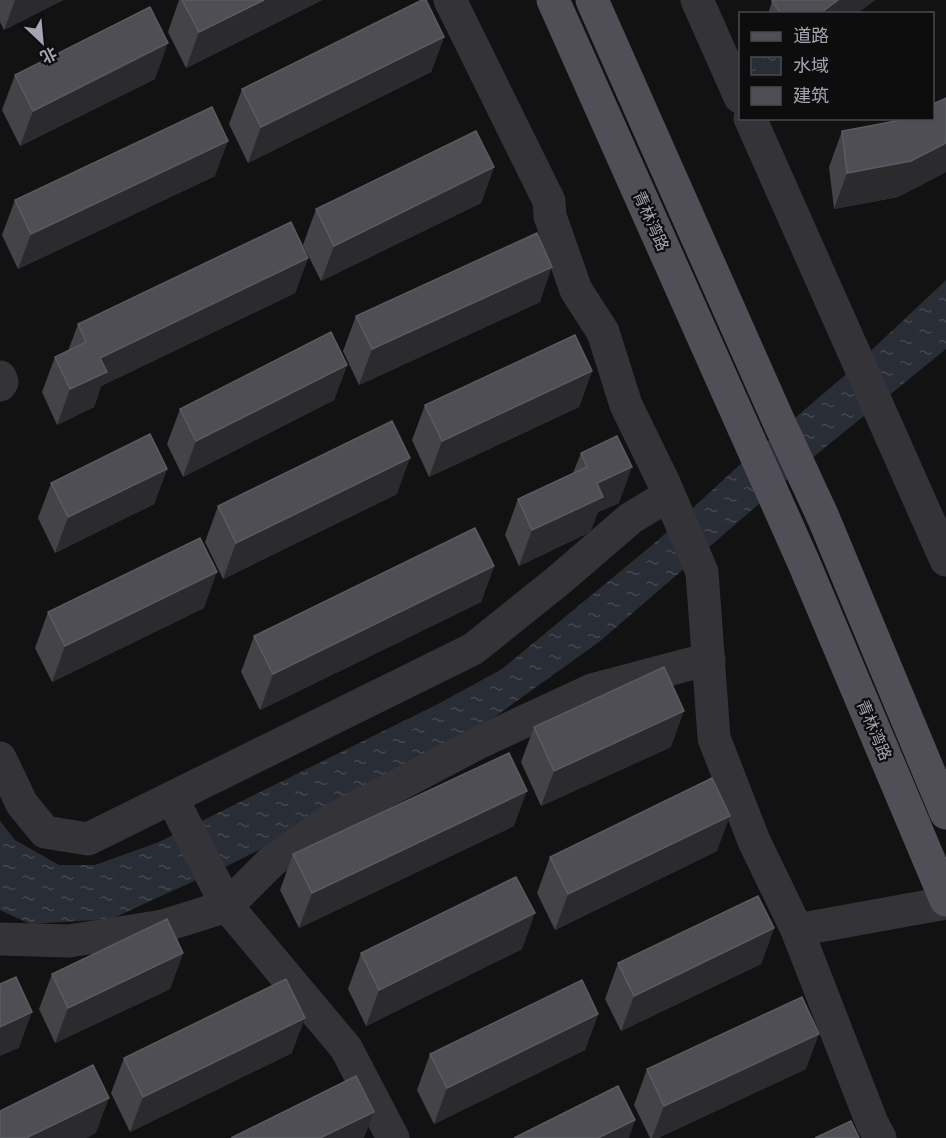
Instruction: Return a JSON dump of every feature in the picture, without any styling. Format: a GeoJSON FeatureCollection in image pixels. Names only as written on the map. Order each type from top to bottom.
{"type":"FeatureCollection","features":[{"type":"Feature","properties":{"kind":"main road","name":"青林湾路"},"geometry":{"type":"LineString","coordinates":[[553,0],[803,561],[946,902]]}},
{"type":"Feature","properties":{"kind":"main road","name":"青林湾路"},"geometry":{"type":"LineString","coordinates":[[592,0],[778,422],[823,517],[946,813]]}},
{"type":"Feature","properties":{"kind":"street"},"geometry":{"type":"LineString","coordinates":[[450,0],[549,201],[550,216],[576,290],[603,332],[626,405],[702,572],[714,738],[754,841],[797,930],[872,1123],[880,1138]]}},
{"type":"Feature","properties":{"kind":"street"},"geometry":{"type":"LineString","coordinates":[[697,0],[739,94]]}},
{"type":"Feature","properties":{"kind":"street"},"geometry":{"type":"LineString","coordinates":[[751,120],[946,560]]}},
{"type":"Feature","properties":{"kind":"street"},"geometry":{"type":"LineString","coordinates":[[0,377],[2,382],[0,385]]}},
{"type":"Feature","properties":{"kind":"street"},"geometry":{"type":"LineString","coordinates":[[0,758],[22,804],[45,832],[88,839],[175,804],[473,650],[631,518],[671,500]]}},
{"type":"Feature","properties":{"kind":"street"},"geometry":{"type":"LineString","coordinates":[[0,939],[69,941],[163,926],[227,906],[272,861],[328,822],[480,742],[592,690],[709,658]]}},
{"type":"Feature","properties":{"kind":"street"},"geometry":{"type":"LineString","coordinates":[[175,804],[227,906],[346,1048],[393,1138]]}},
{"type":"Feature","properties":{"kind":"street"},"geometry":{"type":"LineString","coordinates":[[797,930],[946,902]]}},
{"type":"Feature","properties":{"kind":"water"},"geometry":{"type":"Polygon","coordinates":[[[946,280],[946,349],[811,459],[599,642],[475,731],[281,839],[111,919],[30,924],[0,910],[0,821],[15,840],[59,865],[95,865],[159,842],[438,704],[502,669],[657,541],[735,469],[844,376],[946,280]]]}},
{"type":"Feature","properties":{"kind":"building"},"geometry":{"type":"Polygon","coordinates":[[[182,0],[264,0],[199,32],[182,0]]]}},
{"type":"Feature","properties":{"kind":"building"},"geometry":{"type":"Polygon","coordinates":[[[426,0],[444,37],[261,127],[242,89],[426,0]]]}},
{"type":"Feature","properties":{"kind":"building"},"geometry":{"type":"Polygon","coordinates":[[[838,0],[822,12],[780,12],[772,1],[838,0]]]}},
{"type":"Feature","properties":{"kind":"building"},"geometry":{"type":"Polygon","coordinates":[[[150,7],[168,43],[33,111],[15,75],[150,7]]]}},
{"type":"Feature","properties":{"kind":"building"},"geometry":{"type":"Polygon","coordinates":[[[946,98],[946,143],[911,161],[847,173],[842,131],[898,120],[934,120],[934,104],[946,98]]]}},
{"type":"Feature","properties":{"kind":"building"},"geometry":{"type":"Polygon","coordinates":[[[212,107],[228,141],[31,234],[15,200],[212,107]]]}},
{"type":"Feature","properties":{"kind":"building"},"geometry":{"type":"Polygon","coordinates":[[[476,131],[494,167],[334,246],[316,209],[476,131]]]}},
{"type":"Feature","properties":{"kind":"building"},"geometry":{"type":"Polygon","coordinates":[[[291,222],[308,258],[100,358],[107,372],[70,389],[55,357],[86,342],[78,324],[291,222]]]}},
{"type":"Feature","properties":{"kind":"building"},"geometry":{"type":"Polygon","coordinates":[[[537,233],[552,267],[372,349],[356,316],[537,233]]]}},
{"type":"Feature","properties":{"kind":"building"},"geometry":{"type":"Polygon","coordinates":[[[331,332],[347,365],[196,441],[180,409],[331,332]]]}},
{"type":"Feature","properties":{"kind":"building"},"geometry":{"type":"Polygon","coordinates":[[[575,335],[592,371],[442,441],[425,405],[575,335]]]}},
{"type":"Feature","properties":{"kind":"building"},"geometry":{"type":"Polygon","coordinates":[[[392,421],[410,458],[236,543],[218,506],[392,421]]]}},
{"type":"Feature","properties":{"kind":"building"},"geometry":{"type":"Polygon","coordinates":[[[150,434],[167,469],[68,517],[51,483],[150,434]]]}},
{"type":"Feature","properties":{"kind":"building"},"geometry":{"type":"Polygon","coordinates":[[[617,436],[632,467],[597,483],[603,497],[532,530],[518,499],[587,467],[581,453],[617,436]]]}},
{"type":"Feature","properties":{"kind":"building"},"geometry":{"type":"Polygon","coordinates":[[[475,528],[494,566],[273,674],[254,636],[475,528]]]}},
{"type":"Feature","properties":{"kind":"building"},"geometry":{"type":"Polygon","coordinates":[[[200,538],[217,572],[65,646],[48,612],[200,538]]]}},
{"type":"Feature","properties":{"kind":"building"},"geometry":{"type":"Polygon","coordinates":[[[664,667],[684,711],[554,771],[534,727],[664,667]]]}},
{"type":"Feature","properties":{"kind":"building"},"geometry":{"type":"Polygon","coordinates":[[[509,753],[527,791],[312,893],[293,854],[509,753]]]}},
{"type":"Feature","properties":{"kind":"building"},"geometry":{"type":"Polygon","coordinates":[[[712,778],[730,816],[568,894],[550,857],[712,778]]]}},
{"type":"Feature","properties":{"kind":"building"},"geometry":{"type":"Polygon","coordinates":[[[516,877],[535,913],[379,990],[361,953],[516,877]]]}},
{"type":"Feature","properties":{"kind":"building"},"geometry":{"type":"Polygon","coordinates":[[[758,896],[774,928],[634,996],[618,963],[758,896]]]}},
{"type":"Feature","properties":{"kind":"building"},"geometry":{"type":"Polygon","coordinates":[[[167,919],[183,953],[68,1008],[52,974],[167,919]]]}},
{"type":"Feature","properties":{"kind":"building"},"geometry":{"type":"Polygon","coordinates":[[[16,977],[32,1012],[0,1027],[0,984],[16,977]]]}},
{"type":"Feature","properties":{"kind":"building"},"geometry":{"type":"Polygon","coordinates":[[[286,979],[305,1018],[143,1097],[124,1058],[286,979]]]}},
{"type":"Feature","properties":{"kind":"building"},"geometry":{"type":"Polygon","coordinates":[[[582,980],[598,1014],[447,1088],[430,1054],[582,980]]]}},
{"type":"Feature","properties":{"kind":"building"},"geometry":{"type":"Polygon","coordinates":[[[802,997],[819,1034],[664,1106],[647,1069],[802,997]]]}},
{"type":"Feature","properties":{"kind":"building"},"geometry":{"type":"Polygon","coordinates":[[[93,1065],[109,1098],[26,1138],[0,1138],[0,1111],[93,1065]]]}},
{"type":"Feature","properties":{"kind":"building"},"geometry":{"type":"Polygon","coordinates":[[[356,1076],[374,1112],[320,1138],[231,1138],[356,1076]]]}},
{"type":"Feature","properties":{"kind":"building"},"geometry":{"type":"Polygon","coordinates":[[[618,1086],[635,1120],[598,1138],[514,1138],[618,1086]]]}},
{"type":"Feature","properties":{"kind":"building"},"geometry":{"type":"Polygon","coordinates":[[[851,1121],[859,1138],[815,1138],[851,1121]]]}}]}
